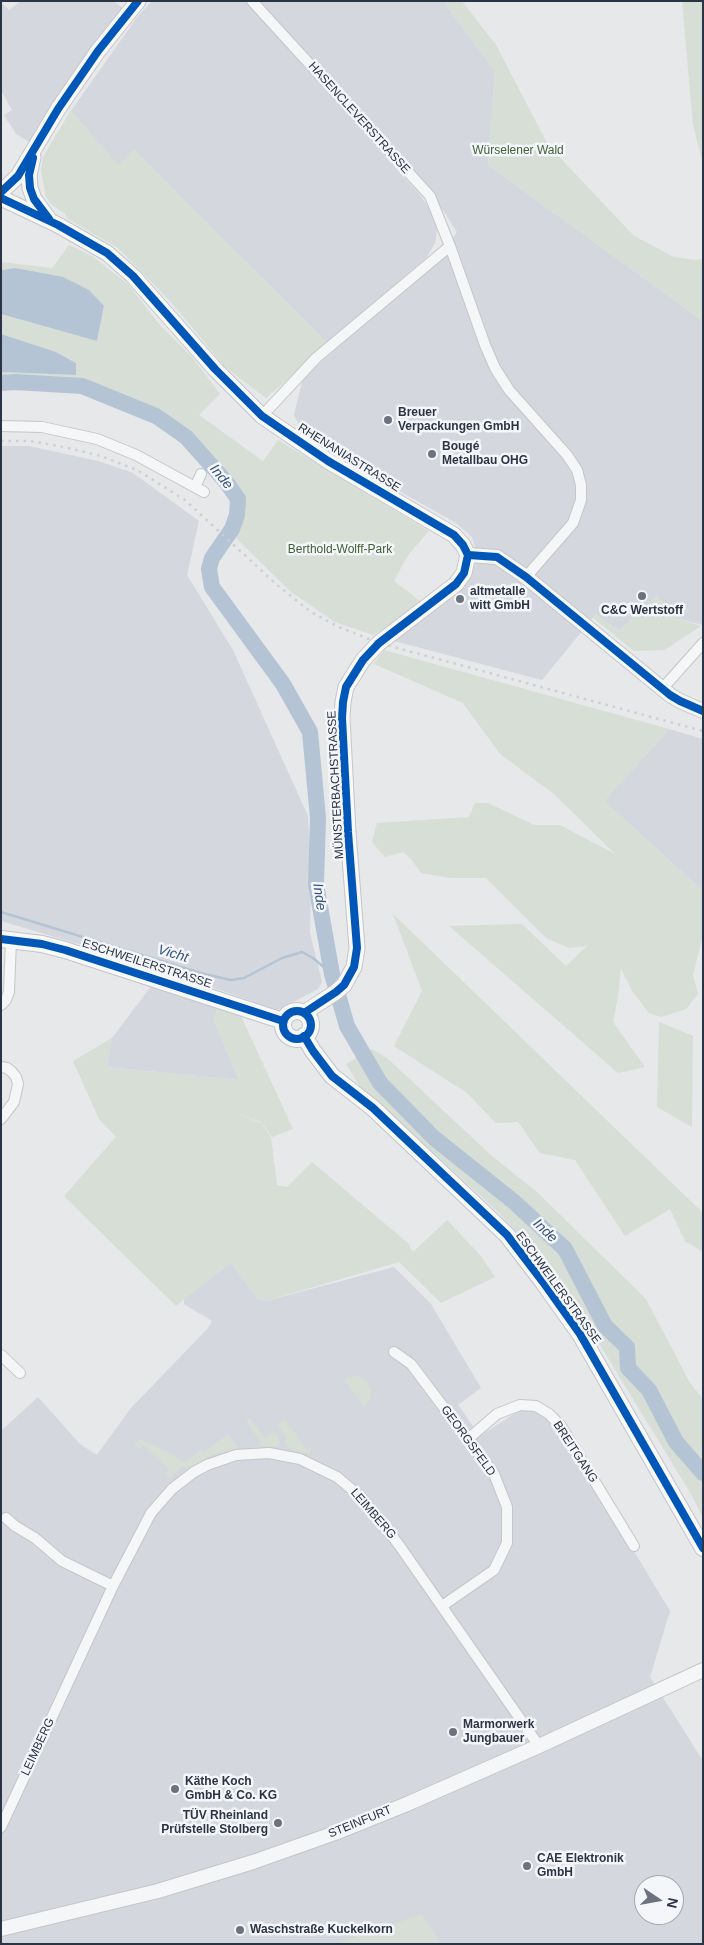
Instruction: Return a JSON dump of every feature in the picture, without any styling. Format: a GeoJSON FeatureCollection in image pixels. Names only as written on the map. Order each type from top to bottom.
{"type":"FeatureCollection","features":[{"type":"Feature","properties":{"kind":"main road"},"geometry":{"type":"LineString","coordinates":[[1,192],[18,176],[89,64],[138,1]]}},
{"type":"Feature","properties":{"kind":"main road"},"geometry":{"type":"LineString","coordinates":[[38,142],[30,168],[30,188],[34,199],[51,221]]}},
{"type":"Feature","properties":{"kind":"main road","name":"RHENANIASTRASSE"},"geometry":{"type":"LineString","coordinates":[[1,198],[51,221],[93,244],[133,276],[216,369],[262,416],[328,461],[454,535],[463,545],[468,555]]}},
{"type":"Feature","properties":{"kind":"main road","name":"MÜNSTERBACHSTRASSE"},"geometry":{"type":"LineString","coordinates":[[304,1013],[344,985],[352,974],[357,948],[342,718],[346,687],[362,660],[379,643],[456,584],[464,573],[468,555]]}},
{"type":"Feature","properties":{"kind":"main road","name":"ESCHWEILERSTRASSE"},"geometry":{"type":"LineString","coordinates":[[6,939],[42,944],[65,950],[226,1001],[283,1022]]}},
{"type":"Feature","properties":{"kind":"main road"},"geometry":{"type":"LineString","coordinates":[[291,1012],[304,1013],[308,1016],[311,1025],[304,1036],[295,1038],[288,1035],[284,1031],[283,1022],[291,1012]]}},
{"type":"Feature","properties":{"kind":"main road","name":"ESCHWEILERSTRASSE"},"geometry":{"type":"LineString","coordinates":[[304,1036],[312,1051],[332,1076],[373,1108],[507,1235],[580,1334],[703,1548]]}},
{"type":"Feature","properties":{"kind":"street","name":"HASENCLEVERSTRASSE"},"geometry":{"type":"LineString","coordinates":[[252,1],[430,196],[438,212],[485,345],[496,368],[509,390],[567,455],[577,470],[581,485],[581,500],[573,523],[526,577]]}},
{"type":"Feature","properties":{"kind":"street"},"geometry":{"type":"LineString","coordinates":[[262,416],[316,358],[450,246]]}},
{"type":"Feature","properties":{"kind":"street"},"geometry":{"type":"LineString","coordinates":[[1,426],[42,427],[97,439],[136,455],[199,490],[201,474]]}},
{"type":"Feature","properties":{"kind":"street"},"geometry":{"type":"LineString","coordinates":[[468,555],[497,557],[526,577],[680,701],[703,711]]}},
{"type":"Feature","properties":{"kind":"street"},"geometry":{"type":"LineString","coordinates":[[663,688],[703,643]]}},
{"type":"Feature","properties":{"kind":"street"},"geometry":{"type":"LineString","coordinates":[[1,1005],[6,1000],[9,992],[6,939]]}},
{"type":"Feature","properties":{"kind":"street"},"geometry":{"type":"LineString","coordinates":[[1,1067],[7,1068],[12,1072],[18,1084],[14,1102],[1,1119]]}},
{"type":"Feature","properties":{"kind":"street","name":"GEORGSFELD"},"geometry":{"type":"LineString","coordinates":[[394,1352],[411,1364],[494,1474],[506,1507],[507,1543],[494,1570],[442,1606]]}},
{"type":"Feature","properties":{"kind":"street"},"geometry":{"type":"LineString","coordinates":[[1,1355],[20,1373]]}},
{"type":"Feature","properties":{"kind":"street","name":"BREITGANG"},"geometry":{"type":"LineString","coordinates":[[468,1440],[497,1414],[513,1407],[520,1405],[536,1406],[549,1414],[561,1426],[634,1546]]}},
{"type":"Feature","properties":{"kind":"street","name":"LEIMBERG"},"geometry":{"type":"LineString","coordinates":[[1,1827],[113,1586],[151,1513],[172,1488],[194,1472],[206,1465],[236,1455],[269,1453],[284,1455],[311,1463],[337,1477],[362,1498],[399,1545],[539,1746]]}},
{"type":"Feature","properties":{"kind":"street"},"geometry":{"type":"LineString","coordinates":[[6,1518],[62,1561],[113,1586]]}},
{"type":"Feature","properties":{"kind":"street","name":"STEINFURT"},"geometry":{"type":"LineString","coordinates":[[1,1929],[158,1891],[253,1862],[347,1828],[539,1746],[703,1670]]}},
{"type":"Feature","properties":{"kind":"shaded area"},"geometry":{"type":"Polygon","coordinates":[[[21,1],[113,1],[126,10],[29,142],[16,134],[5,117],[4,115],[12,110],[1,88],[1,2],[9,10],[21,1]]]}},
{"type":"Feature","properties":{"kind":"shaded area"},"geometry":{"type":"Polygon","coordinates":[[[152,1],[245,1],[420,195],[432,212],[437,230],[435,243],[427,257],[327,343],[134,150],[118,166],[71,111],[138,16],[152,1]]]}},
{"type":"Feature","properties":{"kind":"shaded area"},"geometry":{"type":"Polygon","coordinates":[[[257,1],[443,1],[495,71],[488,165],[703,321],[703,625],[675,618],[657,596],[619,631],[596,614],[542,680],[394,641],[471,574],[478,557],[472,537],[456,523],[307,439],[294,415],[303,378],[434,263],[457,232],[428,187],[257,1]]]}},
{"type":"Feature","properties":{"kind":"shaded area"},"geometry":{"type":"Polygon","coordinates":[[[1,446],[29,446],[98,461],[133,473],[199,521],[187,575],[233,650],[308,816],[311,882],[310,933],[322,982],[318,989],[278,1010],[135,961],[1,921],[1,446]]]}},
{"type":"Feature","properties":{"kind":"shaded area"},"geometry":{"type":"Polygon","coordinates":[[[669,729],[703,739],[703,891],[604,801],[669,729]]]}},
{"type":"Feature","properties":{"kind":"shaded area"},"geometry":{"type":"Polygon","coordinates":[[[152,985],[219,1006],[213,1019],[239,1080],[107,1067],[112,1038],[152,985]]]}},
{"type":"Feature","properties":{"kind":"shaded area"},"geometry":{"type":"Polygon","coordinates":[[[231,1262],[258,1299],[266,1301],[394,1267],[431,1304],[481,1388],[458,1405],[480,1436],[520,1410],[535,1411],[561,1430],[670,1611],[650,1677],[703,1761],[703,1944],[1,1944],[1,1431],[38,1397],[80,1444],[97,1455],[130,1409],[208,1328],[212,1321],[184,1304],[184,1299],[231,1262]]]}},
{"type":"Feature","properties":{"kind":"green space","name":"Würselener Wald"},"geometry":{"type":"Polygon","coordinates":[[[443,1],[462,1],[496,45],[548,145],[634,236],[674,257],[703,259],[703,321],[488,165],[495,71],[443,1]]]}},
{"type":"Feature","properties":{"kind":"green space"},"geometry":{"type":"Polygon","coordinates":[[[682,1],[703,1],[703,164],[693,125],[682,1]]]}},
{"type":"Feature","properties":{"kind":"green space"},"geometry":{"type":"Polygon","coordinates":[[[71,110],[118,165],[134,149],[328,344],[266,398],[225,367],[170,301],[118,248],[68,219],[46,197],[41,171],[43,157],[71,110]]]}},
{"type":"Feature","properties":{"kind":"green space","name":"Berthold-Wolff-Park"},"geometry":{"type":"Polygon","coordinates":[[[69,245],[92,256],[128,284],[159,324],[192,357],[220,394],[199,415],[263,461],[278,440],[429,531],[408,555],[394,581],[424,604],[373,635],[335,622],[291,592],[235,537],[242,508],[239,492],[200,442],[176,424],[143,407],[85,383],[23,378],[1,380],[1,372],[76,375],[76,363],[56,352],[1,334],[1,314],[97,341],[104,306],[15,268],[1,270],[1,262],[52,268],[69,245]]]}},
{"type":"Feature","properties":{"kind":"green space"},"geometry":{"type":"Polygon","coordinates":[[[657,596],[675,618],[701,626],[664,650],[634,651],[593,618],[596,614],[619,631],[657,596]]]}},
{"type":"Feature","properties":{"kind":"green space"},"geometry":{"type":"Polygon","coordinates":[[[384,650],[669,729],[604,801],[703,891],[703,935],[693,975],[698,994],[686,1009],[661,1017],[649,1013],[632,991],[621,968],[613,1022],[645,1067],[618,1073],[449,926],[522,924],[566,966],[587,946],[569,948],[546,938],[486,878],[450,878],[421,873],[412,860],[403,852],[385,857],[372,842],[377,823],[469,817],[475,803],[488,803],[534,825],[560,825],[615,854],[554,794],[500,754],[463,703],[374,664],[384,650]]]}},
{"type":"Feature","properties":{"kind":"green space"},"geometry":{"type":"Polygon","coordinates":[[[393,914],[703,1213],[703,1252],[685,1241],[670,1209],[625,1236],[575,1160],[540,1153],[518,1122],[496,1123],[467,1093],[394,1046],[422,991],[393,914]]]}},
{"type":"Feature","properties":{"kind":"green space"},"geometry":{"type":"Polygon","coordinates":[[[219,1006],[240,1014],[293,1129],[272,1137],[261,1122],[235,1113],[261,1123],[271,1137],[277,1185],[287,1187],[312,1162],[409,1244],[411,1250],[414,1251],[447,1220],[481,1256],[495,1277],[441,1303],[399,1262],[266,1301],[258,1299],[231,1262],[176,1306],[64,1196],[116,1137],[99,1119],[73,1061],[112,1038],[107,1067],[239,1080],[213,1019],[219,1006]]]}},
{"type":"Feature","properties":{"kind":"green space"},"geometry":{"type":"Polygon","coordinates":[[[659,1022],[693,1036],[692,1127],[657,1107],[659,1022]]]}},
{"type":"Feature","properties":{"kind":"green space"},"geometry":{"type":"Polygon","coordinates":[[[372,1049],[387,1058],[492,1156],[538,1193],[646,1299],[690,1383],[703,1399],[703,1518],[691,1494],[592,1332],[554,1276],[497,1211],[359,1085],[346,1064],[372,1049]]]}},
{"type":"Feature","properties":{"kind":"green space"},"geometry":{"type":"Polygon","coordinates":[[[356,1375],[366,1380],[371,1389],[370,1399],[364,1407],[344,1379],[356,1375]]]}},
{"type":"Feature","properties":{"kind":"green space"},"geometry":{"type":"Polygon","coordinates":[[[250,1418],[265,1438],[274,1431],[278,1437],[280,1447],[257,1446],[261,1443],[246,1421],[250,1418]]]}},
{"type":"Feature","properties":{"kind":"green space"},"geometry":{"type":"Polygon","coordinates":[[[285,1419],[307,1450],[312,1447],[309,1454],[291,1450],[285,1444],[285,1436],[277,1425],[285,1419]]]}},
{"type":"Feature","properties":{"kind":"green space"},"geometry":{"type":"Polygon","coordinates":[[[228,1434],[239,1448],[212,1455],[186,1469],[183,1466],[170,1479],[165,1474],[169,1469],[143,1445],[139,1449],[134,1445],[139,1439],[155,1445],[185,1462],[202,1449],[204,1452],[228,1434]]]}},
{"type":"Feature","properties":{"kind":"green space"},"geometry":{"type":"Polygon","coordinates":[[[422,1914],[441,1944],[334,1944],[422,1914]]]}},
{"type":"Feature","properties":{"kind":"water"},"geometry":{"type":"Polygon","coordinates":[[[15,268],[63,277],[89,290],[104,306],[97,341],[1,314],[1,270],[15,268]]]}},
{"type":"Feature","properties":{"kind":"water"},"geometry":{"type":"Polygon","coordinates":[[[1,334],[56,352],[76,363],[76,375],[1,372],[1,334]]]}},
{"type":"Feature","properties":{"kind":"waterway","name":"Inde"},"geometry":{"type":"LineString","coordinates":[[1,383],[15,382],[82,386],[156,416],[186,437],[227,483],[238,499],[237,515],[232,529],[212,558],[209,569],[212,587],[283,684],[310,732],[318,818],[316,884],[332,974],[347,1026],[380,1083],[434,1138],[513,1201],[565,1249],[605,1326],[627,1347],[628,1368],[649,1390],[676,1442],[703,1473]]}},
{"type":"Feature","properties":{"kind":"waterway","name":"Vicht"},"geometry":{"type":"LineString","coordinates":[[1,912],[204,974],[231,980],[244,978],[282,958],[302,952],[313,958],[332,974]]}},
{"type":"Feature","properties":{"kind":"railway"},"geometry":{"type":"LineString","coordinates":[[1,441],[30,441],[64,447],[101,456],[137,470],[185,500],[276,584],[311,612],[339,627],[379,643],[703,731]]}},
{"type":"Feature","properties":{"kind":"cycle path"},"geometry":{"type":"LineString","coordinates":[[1,192],[18,176],[58,109],[98,51],[138,1]]}},
{"type":"Feature","properties":{"kind":"cycle path"},"geometry":{"type":"LineString","coordinates":[[33,158],[29,175],[30,188],[34,199],[49,219]]}},
{"type":"Feature","properties":{"kind":"cycle path"},"geometry":{"type":"LineString","coordinates":[[1,198],[58,225],[107,253],[133,276],[215,369],[262,416],[328,461],[454,535],[463,545],[468,555]]}},
{"type":"Feature","properties":{"kind":"cycle path"},"geometry":{"type":"LineString","coordinates":[[468,555],[497,557],[526,577],[670,695],[703,711]]}},
{"type":"Feature","properties":{"kind":"cycle path"},"geometry":{"type":"LineString","coordinates":[[304,1013],[344,985],[354,967],[357,948],[342,718],[346,687],[363,660],[379,643],[456,584],[464,573],[468,555]]}},
{"type":"Feature","properties":{"kind":"cycle path"},"geometry":{"type":"LineString","coordinates":[[1,939],[42,944],[65,950],[283,1021]]}},
{"type":"Feature","properties":{"kind":"cycle path"},"geometry":{"type":"LineString","coordinates":[[297,1011],[307,1015],[311,1025],[307,1035],[297,1039],[287,1035],[283,1025],[287,1015],[297,1011]]}},
{"type":"Feature","properties":{"kind":"cycle path"},"geometry":{"type":"LineString","coordinates":[[304,1036],[332,1076],[373,1108],[507,1235],[580,1334],[703,1548]]}},
{"type":"Feature","properties":{"kind":"place","name":"Breuer Verpackungen GmbH"},"geometry":{"type":"Point","coordinates":[388,420]}},
{"type":"Feature","properties":{"kind":"place","name":"Bougé Metallbau OHG"},"geometry":{"type":"Point","coordinates":[432,454]}},
{"type":"Feature","properties":{"kind":"place","name":"C&C Wertstoff"},"geometry":{"type":"Point","coordinates":[642,596]}},
{"type":"Feature","properties":{"kind":"place","name":"altmetalle witt GmbH"},"geometry":{"type":"Point","coordinates":[460,599]}},
{"type":"Feature","properties":{"kind":"place","name":"Marmorwerk Jungbauer"},"geometry":{"type":"Point","coordinates":[453,1732]}},
{"type":"Feature","properties":{"kind":"place","name":"Käthe Koch GmbH & Co. KG"},"geometry":{"type":"Point","coordinates":[175,1789]}},
{"type":"Feature","properties":{"kind":"place","name":"TÜV Rheinland Prüfstelle Stolberg"},"geometry":{"type":"Point","coordinates":[278,1823]}},
{"type":"Feature","properties":{"kind":"place","name":"CAE Elektronik GmbH"},"geometry":{"type":"Point","coordinates":[527,1866]}},
{"type":"Feature","properties":{"kind":"place","name":"Waschstraße Kuckelkorn"},"geometry":{"type":"Point","coordinates":[240,1930]}}]}
